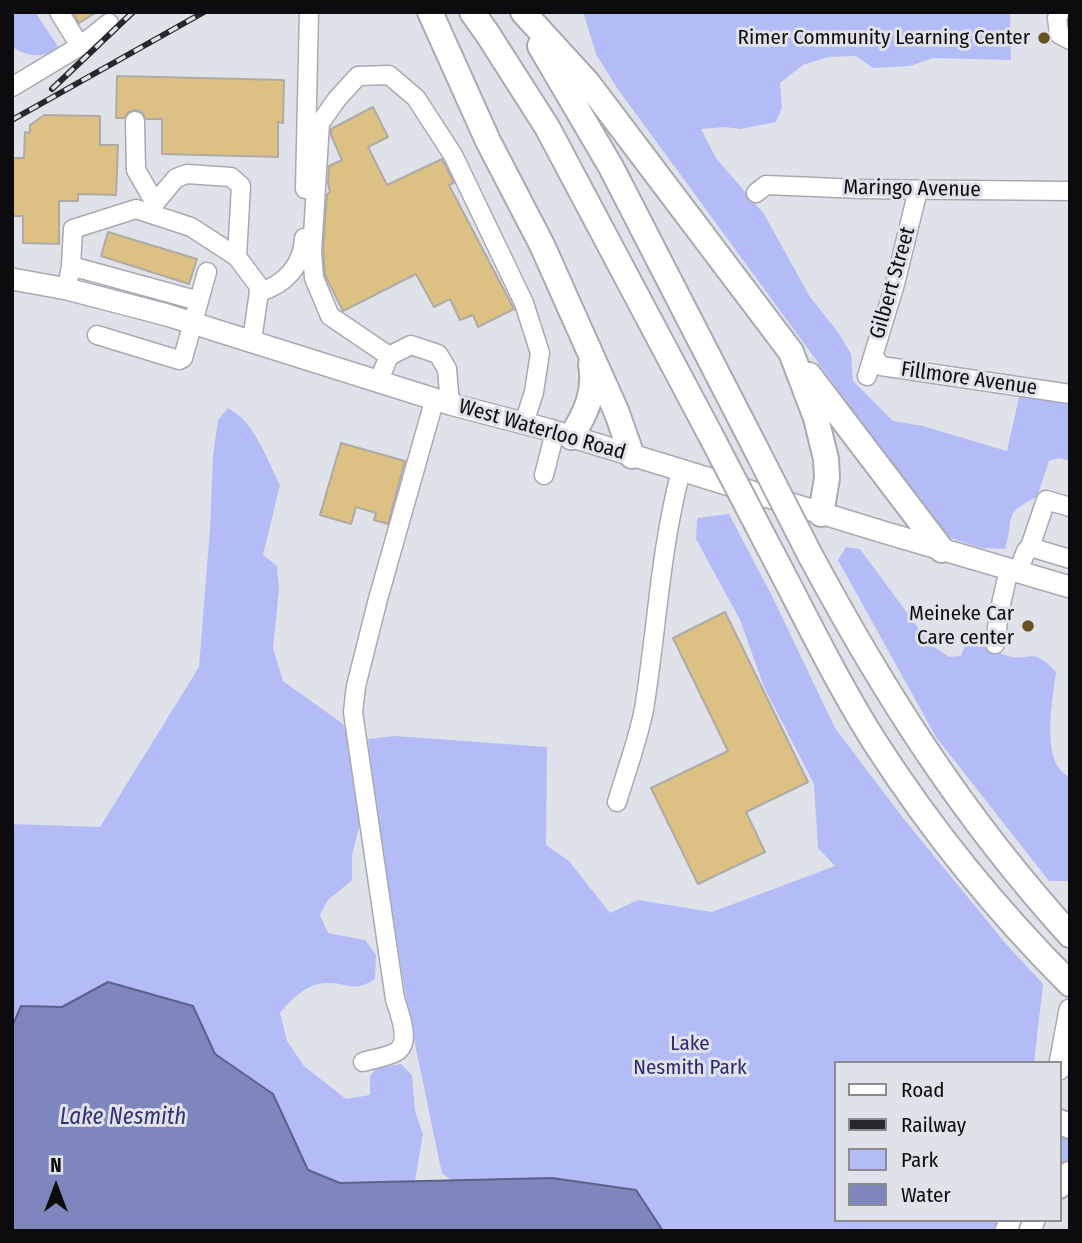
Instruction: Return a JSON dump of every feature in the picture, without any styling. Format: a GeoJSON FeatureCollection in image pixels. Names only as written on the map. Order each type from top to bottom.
{"type":"FeatureCollection","features":[{"type":"Feature","properties":{"kind":"highway"},"geometry":{"type":"LineString","coordinates":[[430,12],[488,141],[542,245],[617,413],[632,456]]}},
{"type":"Feature","properties":{"kind":"highway"},"geometry":{"type":"LineString","coordinates":[[472,12],[547,127],[837,677],[876,744],[934,828],[1004,916],[1070,984]]}},
{"type":"Feature","properties":{"kind":"highway"},"geometry":{"type":"LineString","coordinates":[[517,12],[556,72],[611,167],[809,553],[890,698],[1001,857],[1070,935]]}},
{"type":"Feature","properties":{"kind":"highway"},"geometry":{"type":"LineString","coordinates":[[523,12],[587,82],[942,550]]}},
{"type":"Feature","properties":{"kind":"highway"},"geometry":{"type":"LineString","coordinates":[[563,434],[587,408],[592,393],[593,377],[587,346]]}},
{"type":"Feature","properties":{"kind":"highway"},"geometry":{"type":"LineString","coordinates":[[791,352],[816,418],[826,459],[827,478],[821,514]]}},
{"type":"Feature","properties":{"kind":"main road","name":"West Waterloo Road"},"geometry":{"type":"LineString","coordinates":[[12,279],[67,289],[131,294],[193,323],[443,401],[563,434],[1070,587]]}},
{"type":"Feature","properties":{"kind":"main road"},"geometry":{"type":"LineString","coordinates":[[1060,1061],[1070,1010]]}},
{"type":"Feature","properties":{"kind":"street"},"geometry":{"type":"LineString","coordinates":[[59,12],[80,46]]}},
{"type":"Feature","properties":{"kind":"street"},"geometry":{"type":"LineString","coordinates":[[259,292],[285,280],[300,262],[304,248],[309,12]]}},
{"type":"Feature","properties":{"kind":"street"},"geometry":{"type":"LineString","coordinates":[[1060,12],[1057,18],[1059,34],[1070,40]]}},
{"type":"Feature","properties":{"kind":"street"},"geometry":{"type":"LineString","coordinates":[[12,87],[80,46],[109,23]]}},
{"type":"Feature","properties":{"kind":"street"},"geometry":{"type":"LineString","coordinates":[[389,356],[330,316],[314,278],[312,251],[320,123],[358,76],[389,75],[416,98],[453,155],[524,303],[540,353],[534,392],[524,423]]}},
{"type":"Feature","properties":{"kind":"street"},"geometry":{"type":"LineString","coordinates":[[135,121],[136,170],[153,209]]}},
{"type":"Feature","properties":{"kind":"street"},"geometry":{"type":"LineString","coordinates":[[153,209],[176,178],[187,174],[231,177],[241,186],[237,257]]}},
{"type":"Feature","properties":{"kind":"street","name":"Maringo Avenue"},"geometry":{"type":"LineString","coordinates":[[757,193],[766,185],[1070,191]]}},
{"type":"Feature","properties":{"kind":"street","name":"Gilbert Street"},"geometry":{"type":"LineString","coordinates":[[867,376],[918,190]]}},
{"type":"Feature","properties":{"kind":"street"},"geometry":{"type":"LineString","coordinates":[[67,289],[73,229],[136,209],[153,209],[191,228],[237,257],[258,285],[252,340]]}},
{"type":"Feature","properties":{"kind":"street"},"geometry":{"type":"LineString","coordinates":[[71,266],[131,294],[199,301]]}},
{"type":"Feature","properties":{"kind":"street"},"geometry":{"type":"LineString","coordinates":[[97,335],[179,360],[183,358],[207,272]]}},
{"type":"Feature","properties":{"kind":"street"},"geometry":{"type":"LineString","coordinates":[[363,1062],[397,1052],[402,1047],[404,1032],[395,999],[353,712],[356,686],[378,599],[443,401],[447,369],[438,355],[411,345],[389,356],[379,380]]}},
{"type":"Feature","properties":{"kind":"street","name":"Fillmore Avenue"},"geometry":{"type":"LineString","coordinates":[[874,357],[881,366],[1070,394]]}},
{"type":"Feature","properties":{"kind":"street"},"geometry":{"type":"LineString","coordinates":[[544,475],[563,434]]}},
{"type":"Feature","properties":{"kind":"street"},"geometry":{"type":"LineString","coordinates":[[617,802],[643,711],[671,513],[681,471]]}},
{"type":"Feature","properties":{"kind":"street"},"geometry":{"type":"LineString","coordinates":[[995,644],[999,613],[1013,570],[1030,547],[1046,500],[1070,507]]}},
{"type":"Feature","properties":{"kind":"street"},"geometry":{"type":"LineString","coordinates":[[1030,547],[1069,557]]}},
{"type":"Feature","properties":{"kind":"green space"},"geometry":{"type":"Polygon","coordinates":[[[12,12],[35,12],[59,48],[37,55],[14,48],[12,12]]]}},
{"type":"Feature","properties":{"kind":"green space"},"geometry":{"type":"Polygon","coordinates":[[[583,12],[1010,12],[1011,60],[933,58],[910,66],[873,68],[856,56],[828,57],[803,65],[780,83],[782,108],[776,122],[740,129],[701,129],[716,158],[764,214],[810,297],[838,332],[851,354],[853,381],[893,421],[923,426],[1007,451],[1020,393],[1070,404],[1070,461],[1059,458],[1049,461],[1037,497],[1018,508],[1011,518],[1005,549],[980,548],[945,536],[617,88],[596,54],[583,12]]]}},
{"type":"Feature","properties":{"kind":"green space"},"geometry":{"type":"Polygon","coordinates":[[[228,408],[253,431],[280,485],[263,555],[277,566],[279,590],[273,648],[283,681],[343,724],[352,748],[360,824],[352,855],[352,880],[327,901],[320,915],[328,933],[365,940],[376,955],[375,979],[355,987],[334,983],[312,986],[295,997],[280,1013],[287,1041],[304,1066],[346,1099],[370,1095],[370,1076],[376,1068],[401,1064],[412,1075],[415,1111],[423,1134],[415,1181],[340,1183],[308,1170],[273,1094],[215,1054],[193,1006],[108,982],[62,1007],[21,1006],[12,1027],[12,824],[100,827],[199,667],[213,456],[218,420],[228,408]]]}},
{"type":"Feature","properties":{"kind":"green space","name":"Lake Nesmith Park"},"geometry":{"type":"Polygon","coordinates":[[[729,514],[772,596],[835,728],[903,818],[1006,944],[1043,984],[1034,1061],[834,1061],[834,1222],[996,1222],[994,1231],[663,1231],[635,1190],[552,1178],[452,1180],[442,1174],[409,1015],[381,850],[368,739],[395,736],[547,747],[546,845],[569,861],[610,913],[638,900],[712,912],[835,866],[818,848],[814,784],[764,687],[740,620],[696,539],[697,518],[729,514]]]}},
{"type":"Feature","properties":{"kind":"green space"},"geometry":{"type":"Polygon","coordinates":[[[846,547],[860,549],[930,644],[949,657],[961,656],[968,637],[1005,655],[1041,659],[1056,672],[1051,713],[1051,745],[1060,770],[1070,777],[1070,881],[1049,881],[936,737],[838,560],[846,547]]]}},
{"type":"Feature","properties":{"kind":"green space"},"geometry":{"type":"Polygon","coordinates":[[[1064,1132],[1070,1134],[1070,1165],[1061,1172],[1061,1142],[1064,1132]]]}},
{"type":"Feature","properties":{"kind":"water","name":"Lake Nesmith"},"geometry":{"type":"Polygon","coordinates":[[[108,982],[193,1006],[215,1054],[273,1094],[308,1170],[340,1183],[552,1178],[636,1190],[663,1231],[12,1231],[12,1027],[21,1006],[62,1007],[108,982]]]}},
{"type":"Feature","properties":{"kind":"building"},"geometry":{"type":"Polygon","coordinates":[[[73,12],[97,12],[79,23],[73,12]]]}},
{"type":"Feature","properties":{"kind":"building"},"geometry":{"type":"Polygon","coordinates":[[[117,76],[284,80],[283,123],[278,122],[278,157],[162,154],[162,119],[146,119],[141,111],[135,110],[124,118],[116,118],[117,76]]]}},
{"type":"Feature","properties":{"kind":"building"},"geometry":{"type":"Polygon","coordinates":[[[373,107],[388,137],[368,147],[387,185],[442,159],[454,183],[449,185],[514,309],[478,327],[473,315],[460,320],[450,299],[434,307],[416,274],[343,311],[325,275],[323,251],[327,194],[330,192],[329,166],[342,160],[331,129],[373,107]]]}},
{"type":"Feature","properties":{"kind":"building"},"geometry":{"type":"Polygon","coordinates":[[[44,115],[100,116],[100,145],[118,145],[116,195],[78,194],[78,201],[59,201],[59,244],[23,243],[23,216],[12,216],[12,158],[24,158],[25,132],[30,133],[30,125],[44,115]]]}},
{"type":"Feature","properties":{"kind":"building"},"geometry":{"type":"Polygon","coordinates":[[[108,232],[197,259],[189,284],[101,256],[108,232]]]}},
{"type":"Feature","properties":{"kind":"building"},"geometry":{"type":"Polygon","coordinates":[[[341,443],[405,461],[388,524],[374,520],[376,513],[356,507],[351,524],[320,515],[341,443]]]}},
{"type":"Feature","properties":{"kind":"building"},"geometry":{"type":"Polygon","coordinates":[[[725,612],[808,782],[746,812],[765,852],[698,884],[651,788],[728,751],[673,638],[725,612]]]}},
{"type":"Feature","properties":{"kind":"railway"},"geometry":{"type":"LineString","coordinates":[[52,89],[133,12]]}},
{"type":"Feature","properties":{"kind":"railway"},"geometry":{"type":"LineString","coordinates":[[12,120],[204,12]]}},
{"type":"Feature","properties":{"kind":"place","name":"Rimer Community Learning Center"},"geometry":{"type":"Point","coordinates":[1044,38]}},
{"type":"Feature","properties":{"kind":"place","name":"Meineke Car Care center"},"geometry":{"type":"Point","coordinates":[1028,626]}}]}
